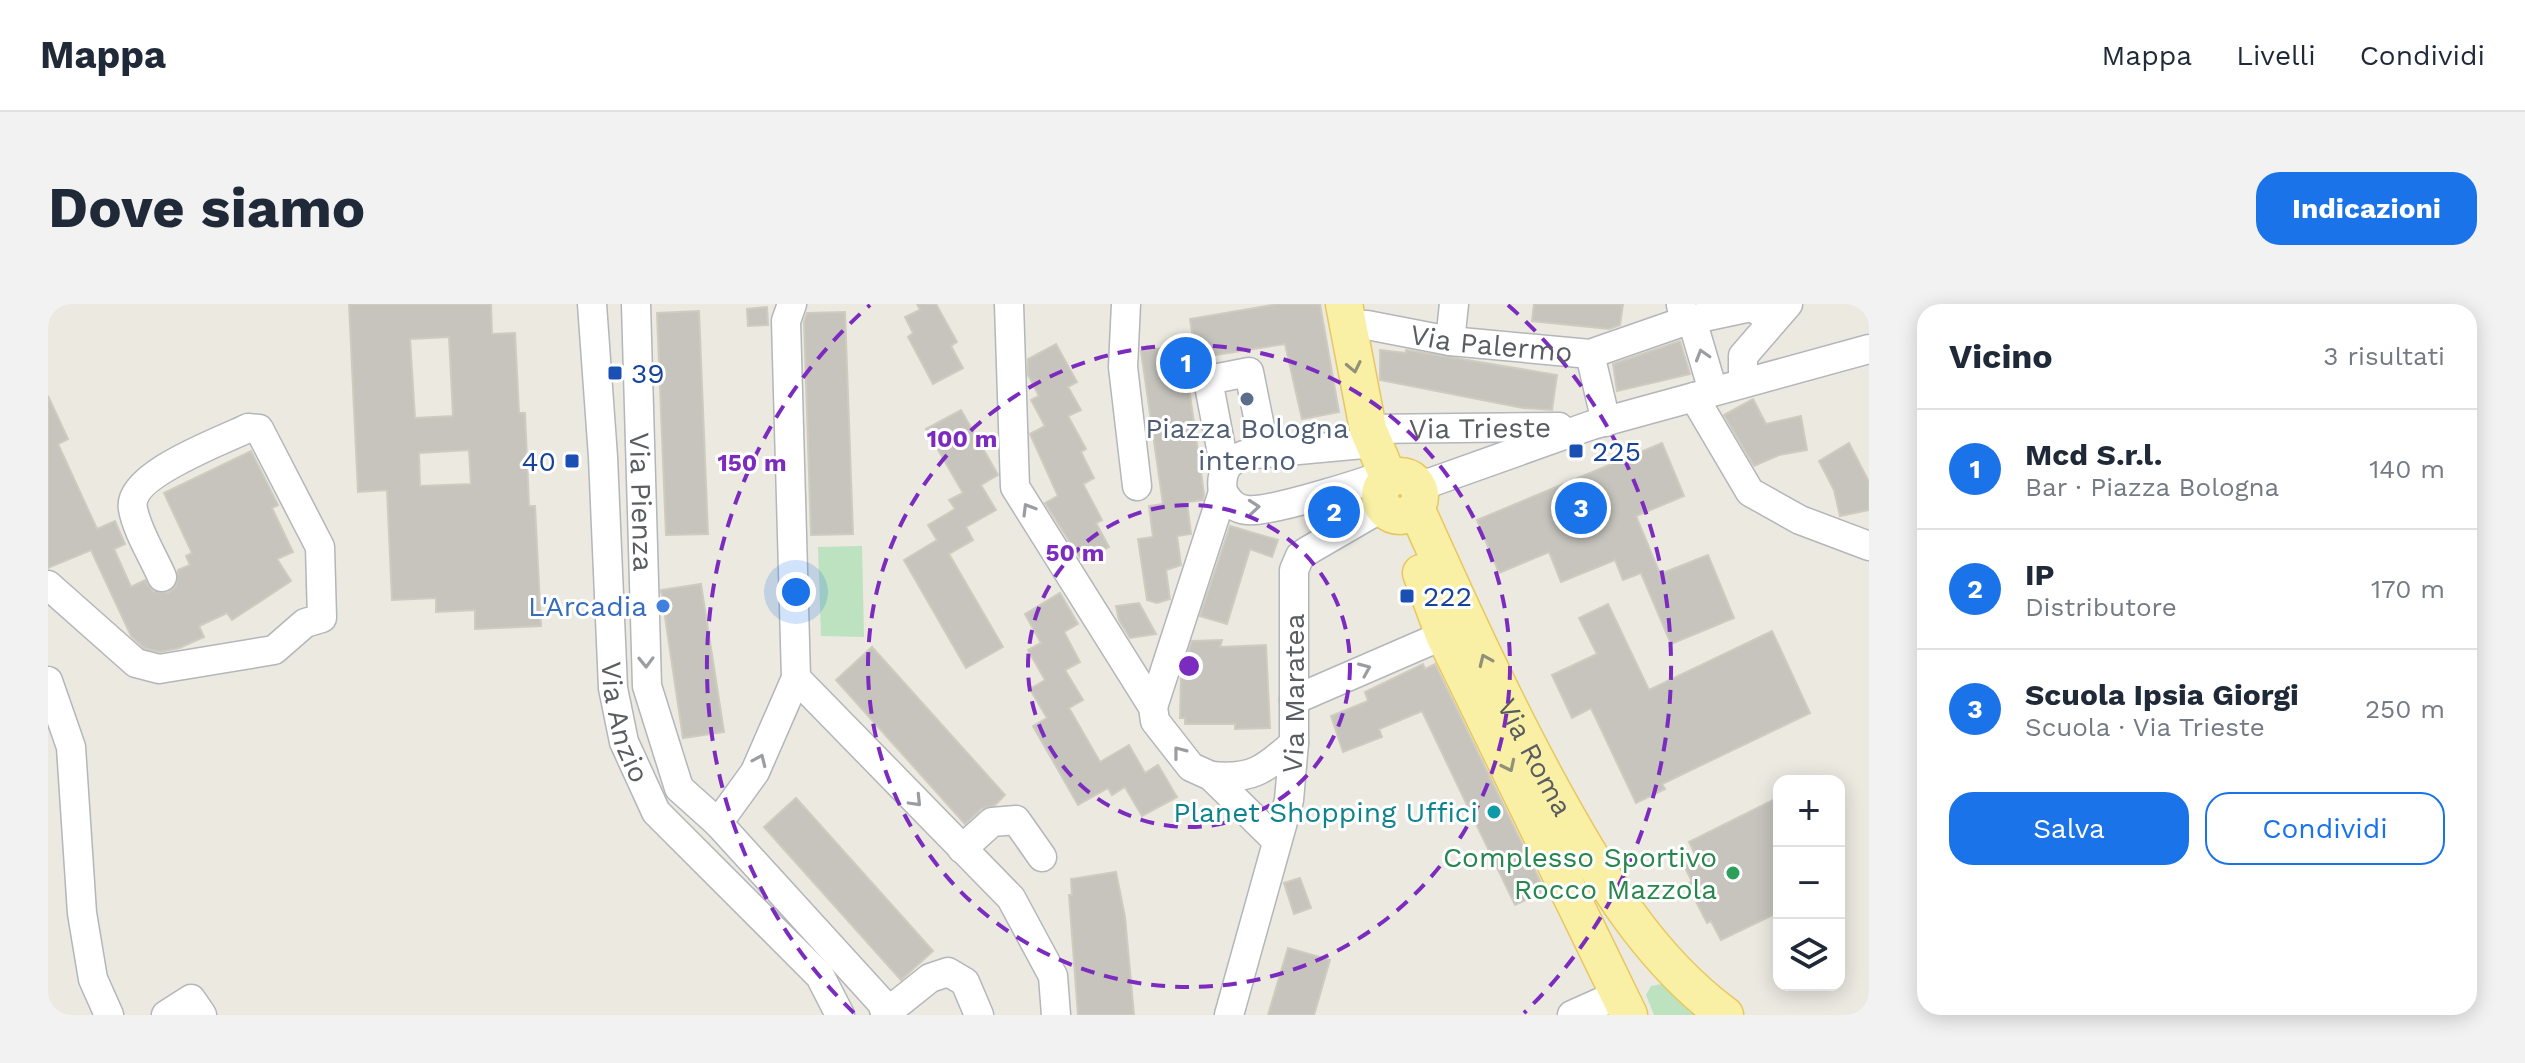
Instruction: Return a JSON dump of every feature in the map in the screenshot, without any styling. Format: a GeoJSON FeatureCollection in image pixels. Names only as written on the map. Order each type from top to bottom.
{"type":"FeatureCollection","features":[{"type":"Feature","properties":{"kind":"main road"},"geometry":{"type":"LineString","coordinates":[[1345,315],[1392,480]]}},
{"type":"Feature","properties":{"kind":"main road","name":"Via Roma"},"geometry":{"type":"LineString","coordinates":[[1392,480],[1444,635],[1622,998]]}},
{"type":"Feature","properties":{"kind":"main road","name":"Via Roma"},"geometry":{"type":"LineString","coordinates":[[1392,480],[1502,700],[1599,872],[1668,967],[1725,1015]]}},
{"type":"Feature","properties":{"kind":"main road"},"geometry":{"type":"LineString","coordinates":[[1622,998],[1624,972],[1637,963],[1652,961],[1668,967]]}},
{"type":"Feature","properties":{"kind":"street","name":"Via Anzio"},"geometry":{"type":"LineString","coordinates":[[592,304],[603,457],[613,688],[624,742],[656,812],[820,976],[840,1015]]}},
{"type":"Feature","properties":{"kind":"street","name":"Via Pienza"},"geometry":{"type":"LineString","coordinates":[[636,304],[647,686],[679,788],[718,823],[882,1003],[886,1015]]}},
{"type":"Feature","properties":{"kind":"street"},"geometry":{"type":"LineString","coordinates":[[718,823],[755,772],[796,678],[786,321],[792,304]]}},
{"type":"Feature","properties":{"kind":"street"},"geometry":{"type":"LineString","coordinates":[[1009,304],[1015,487],[1153,707],[1155,721],[1191,767],[1211,776],[1277,841]]}},
{"type":"Feature","properties":{"kind":"street"},"geometry":{"type":"LineString","coordinates":[[1126,304],[1123,367],[1137,486]]}},
{"type":"Feature","properties":{"kind":"street"},"geometry":{"type":"LineString","coordinates":[[1450,341],[1454,304]]}},
{"type":"Feature","properties":{"kind":"street","name":"Via Palermo"},"geometry":{"type":"LineString","coordinates":[[1345,315],[1367,325],[1450,341],[1590,354],[1686,315],[1754,308],[1781,313]]}},
{"type":"Feature","properties":{"kind":"street"},"geometry":{"type":"LineString","coordinates":[[1743,381],[1743,356],[1781,313]]}},
{"type":"Feature","properties":{"kind":"street"},"geometry":{"type":"LineString","coordinates":[[1686,315],[1704,394],[1723,445],[1750,492],[1800,520],[1869,546]]}},
{"type":"Feature","properties":{"kind":"street","name":"Via Trieste"},"geometry":{"type":"LineString","coordinates":[[1392,480],[1743,381],[1869,349]]}},
{"type":"Feature","properties":{"kind":"street","name":"Via Palermo"},"geometry":{"type":"LineString","coordinates":[[1590,354],[1599,424]]}},
{"type":"Feature","properties":{"kind":"street"},"geometry":{"type":"LineString","coordinates":[[1265,452],[1249,372],[1208,380],[1224,480],[1235,507],[1254,510],[1392,480]]}},
{"type":"Feature","properties":{"kind":"street"},"geometry":{"type":"LineString","coordinates":[[1665,405],[1723,445]]}},
{"type":"Feature","properties":{"kind":"street","name":"Via Trieste"},"geometry":{"type":"LineString","coordinates":[[1392,480],[1599,424]]}},
{"type":"Feature","properties":{"kind":"street"},"geometry":{"type":"LineString","coordinates":[[48,585],[136,663],[159,669],[274,650],[305,623],[322,618],[320,547],[259,429],[248,428],[150,476],[133,494],[133,508],[162,577]]}},
{"type":"Feature","properties":{"kind":"street"},"geometry":{"type":"LineString","coordinates":[[1153,707],[1224,480],[1235,458],[1265,452],[1392,480]]}},
{"type":"Feature","properties":{"kind":"street","name":"Via Maratea"},"geometry":{"type":"LineString","coordinates":[[1229,1015],[1289,800],[1294,743],[1294,570],[1300,556],[1392,480]]}},
{"type":"Feature","properties":{"kind":"street"},"geometry":{"type":"LineString","coordinates":[[1294,700],[1444,635]]}},
{"type":"Feature","properties":{"kind":"street"},"geometry":{"type":"LineString","coordinates":[[796,678],[1011,898],[1053,976],[1056,1015]]}},
{"type":"Feature","properties":{"kind":"street"},"geometry":{"type":"LineString","coordinates":[[48,681],[71,747],[82,913],[93,979],[109,1015]]}},
{"type":"Feature","properties":{"kind":"street"},"geometry":{"type":"LineString","coordinates":[[1211,776],[1249,776],[1274,762],[1294,743]]}},
{"type":"Feature","properties":{"kind":"street"},"geometry":{"type":"LineString","coordinates":[[962,849],[992,822],[1016,820],[1042,857]]}},
{"type":"Feature","properties":{"kind":"street"},"geometry":{"type":"LineString","coordinates":[[886,1015],[930,978],[948,972],[965,982],[979,1015]]}},
{"type":"Feature","properties":{"kind":"street"},"geometry":{"type":"LineString","coordinates":[[1572,1015],[1622,998]]}},
{"type":"Feature","properties":{"kind":"street"},"geometry":{"type":"LineString","coordinates":[[166,1015],[191,999],[202,1015]]}},
{"type":"Feature","properties":{"kind":"green space"},"geometry":{"type":"Polygon","coordinates":[[[862,546],[864,637],[821,636],[818,547],[862,546]]]}},
{"type":"Feature","properties":{"kind":"green space"},"geometry":{"type":"Polygon","coordinates":[[[1662,984],[1705,1015],[1654,1015],[1646,995],[1651,986],[1662,984]]]}},
{"type":"Feature","properties":{"kind":"building"},"geometry":{"type":"Polygon","coordinates":[[[349,304],[491,304],[492,334],[515,333],[519,413],[525,413],[529,506],[535,506],[541,626],[475,629],[475,610],[436,612],[436,598],[392,600],[387,490],[358,492],[349,304]],[[449,337],[410,339],[415,418],[453,416],[449,337]],[[469,450],[419,453],[420,486],[471,484],[469,450]]]}},
{"type":"Feature","properties":{"kind":"building"},"geometry":{"type":"Polygon","coordinates":[[[917,304],[936,304],[957,342],[951,346],[963,368],[933,384],[908,337],[913,333],[905,317],[920,310],[917,304]]]}},
{"type":"Feature","properties":{"kind":"building"},"geometry":{"type":"Polygon","coordinates":[[[1278,304],[1320,304],[1339,412],[1302,419],[1285,344],[1196,358],[1190,319],[1278,304]]]}},
{"type":"Feature","properties":{"kind":"building"},"geometry":{"type":"Polygon","coordinates":[[[1534,304],[1623,304],[1620,325],[1609,329],[1532,321],[1534,304]]]}},
{"type":"Feature","properties":{"kind":"building"},"geometry":{"type":"Polygon","coordinates":[[[767,307],[768,325],[748,326],[747,309],[767,307]]]}},
{"type":"Feature","properties":{"kind":"building"},"geometry":{"type":"Polygon","coordinates":[[[699,311],[708,534],[666,535],[657,313],[699,311]]]}},
{"type":"Feature","properties":{"kind":"building"},"geometry":{"type":"Polygon","coordinates":[[[845,312],[853,534],[811,535],[804,322],[807,313],[845,312]]]}},
{"type":"Feature","properties":{"kind":"building"},"geometry":{"type":"Polygon","coordinates":[[[1680,341],[1690,374],[1617,391],[1613,364],[1680,341]]]}},
{"type":"Feature","properties":{"kind":"building"},"geometry":{"type":"Polygon","coordinates":[[[1056,344],[1077,382],[1068,387],[1081,410],[1068,416],[1086,449],[1081,452],[1094,478],[1083,484],[1102,520],[1096,523],[1109,547],[1082,561],[1045,503],[1058,496],[1030,434],[1045,426],[1031,400],[1039,396],[1028,375],[1028,359],[1056,344]]]}},
{"type":"Feature","properties":{"kind":"building"},"geometry":{"type":"Polygon","coordinates":[[[1183,345],[1204,494],[1203,500],[1187,502],[1191,534],[1177,536],[1181,565],[1166,570],[1170,599],[1157,603],[1147,600],[1138,539],[1153,537],[1149,506],[1163,504],[1141,351],[1183,345]]]}},
{"type":"Feature","properties":{"kind":"building"},"geometry":{"type":"Polygon","coordinates":[[[1380,350],[1406,353],[1406,350],[1557,375],[1552,410],[1523,408],[1380,380],[1380,350]]]}},
{"type":"Feature","properties":{"kind":"building"},"geometry":{"type":"Polygon","coordinates":[[[48,396],[68,439],[58,444],[97,529],[115,521],[125,544],[114,549],[131,587],[145,580],[153,591],[168,593],[176,586],[178,570],[190,565],[186,556],[192,553],[164,493],[251,451],[278,505],[272,508],[293,552],[277,559],[291,581],[232,620],[227,613],[199,626],[204,637],[160,652],[144,648],[131,636],[91,550],[48,568],[48,396]]]}},
{"type":"Feature","properties":{"kind":"building"},"geometry":{"type":"Polygon","coordinates":[[[1753,399],[1766,424],[1801,416],[1807,450],[1779,455],[1754,466],[1724,415],[1753,399]]]}},
{"type":"Feature","properties":{"kind":"building"},"geometry":{"type":"Polygon","coordinates":[[[961,410],[998,475],[981,485],[996,510],[966,527],[973,540],[949,554],[1003,647],[966,668],[904,560],[937,540],[928,525],[955,509],[949,500],[963,493],[926,429],[961,410]]]}},
{"type":"Feature","properties":{"kind":"building"},"geometry":{"type":"Polygon","coordinates":[[[1662,443],[1684,496],[1636,516],[1660,574],[1708,555],[1734,618],[1671,644],[1641,573],[1623,580],[1615,560],[1561,582],[1549,552],[1499,573],[1477,520],[1662,443]]]}},
{"type":"Feature","properties":{"kind":"building"},"geometry":{"type":"Polygon","coordinates":[[[1849,443],[1869,482],[1869,510],[1840,516],[1834,490],[1819,461],[1849,443]]]}},
{"type":"Feature","properties":{"kind":"building"},"geometry":{"type":"Polygon","coordinates":[[[1230,526],[1278,540],[1272,557],[1250,549],[1227,624],[1200,616],[1230,526]]]}},
{"type":"Feature","properties":{"kind":"building"},"geometry":{"type":"Polygon","coordinates":[[[701,584],[724,732],[683,738],[661,590],[701,584]]]}},
{"type":"Feature","properties":{"kind":"building"},"geometry":{"type":"Polygon","coordinates":[[[1060,593],[1078,624],[1064,632],[1080,662],[1065,670],[1083,700],[1069,708],[1100,762],[1129,745],[1145,773],[1158,765],[1177,797],[1142,816],[1125,787],[1112,795],[1108,788],[1078,805],[1033,726],[1047,718],[1030,689],[1045,680],[1028,650],[1041,643],[1025,614],[1060,593]]]}},
{"type":"Feature","properties":{"kind":"building"},"geometry":{"type":"Polygon","coordinates":[[[1139,603],[1156,634],[1130,638],[1119,620],[1116,606],[1139,603]]]}},
{"type":"Feature","properties":{"kind":"building"},"geometry":{"type":"Polygon","coordinates":[[[1608,604],[1649,690],[1772,631],[1810,713],[1662,784],[1665,789],[1636,803],[1591,708],[1572,718],[1552,675],[1597,654],[1579,618],[1608,604]]]}},
{"type":"Feature","properties":{"kind":"building"},"geometry":{"type":"Polygon","coordinates":[[[1222,640],[1220,647],[1266,645],[1270,728],[1235,729],[1235,724],[1185,724],[1185,718],[1180,718],[1181,675],[1192,641],[1222,640]]]}},
{"type":"Feature","properties":{"kind":"building"},"geometry":{"type":"Polygon","coordinates":[[[872,647],[1005,795],[995,805],[981,809],[965,824],[836,680],[872,647]]]}},
{"type":"Feature","properties":{"kind":"building"},"geometry":{"type":"Polygon","coordinates":[[[1423,664],[1425,669],[1435,664],[1545,891],[1515,905],[1422,711],[1379,729],[1382,737],[1343,752],[1331,716],[1368,701],[1365,692],[1423,664]]]}},
{"type":"Feature","properties":{"kind":"building"},"geometry":{"type":"Polygon","coordinates":[[[796,798],[933,951],[901,980],[764,827],[796,798]]]}},
{"type":"Feature","properties":{"kind":"building","name":"Complesso Sportivo Rocco Mazzola"},"geometry":{"type":"Polygon","coordinates":[[[1773,800],[1773,915],[1721,940],[1711,921],[1707,923],[1687,884],[1692,882],[1684,865],[1697,858],[1689,842],[1773,800]]]}},
{"type":"Feature","properties":{"kind":"building"},"geometry":{"type":"Polygon","coordinates":[[[1116,872],[1125,917],[1134,1015],[1078,1015],[1069,895],[1072,895],[1071,879],[1116,872]]]}},
{"type":"Feature","properties":{"kind":"building"},"geometry":{"type":"Polygon","coordinates":[[[1300,878],[1311,908],[1294,914],[1284,883],[1300,878]]]}},
{"type":"Feature","properties":{"kind":"building"},"geometry":{"type":"Polygon","coordinates":[[[1288,948],[1330,960],[1314,1015],[1268,1015],[1288,948]]]}},
{"type":"Feature","properties":{"kind":"place","name":"Mcd S.r.l."},"geometry":{"type":"Point","coordinates":[1186,363]}},
{"type":"Feature","properties":{"kind":"place","name":"39"},"geometry":{"type":"Point","coordinates":[615,373]}},
{"type":"Feature","properties":{"kind":"place","name":"Piazza Bologna interno"},"geometry":{"type":"Point","coordinates":[1247,399]}},
{"type":"Feature","properties":{"kind":"place","name":"225"},"geometry":{"type":"Point","coordinates":[1576,451]}},
{"type":"Feature","properties":{"kind":"place","name":"40"},"geometry":{"type":"Point","coordinates":[572,461]}},
{"type":"Feature","properties":{"kind":"place","name":"Scuola Ipsia Giorgi"},"geometry":{"type":"Point","coordinates":[1581,508]}},
{"type":"Feature","properties":{"kind":"place","name":"IP"},"geometry":{"type":"Point","coordinates":[1334,512]}},
{"type":"Feature","properties":{"kind":"place","name":"222"},"geometry":{"type":"Point","coordinates":[1407,596]}},
{"type":"Feature","properties":{"kind":"place","name":"L'Arcadia"},"geometry":{"type":"Point","coordinates":[663,606]}},
{"type":"Feature","properties":{"kind":"place","name":"Planet Shopping Uffici"},"geometry":{"type":"Point","coordinates":[1494,812]}},
{"type":"Feature","properties":{"kind":"place","name":"Complesso Sportivo Rocco Mazzola"},"geometry":{"type":"Point","coordinates":[1733,873]}}]}
